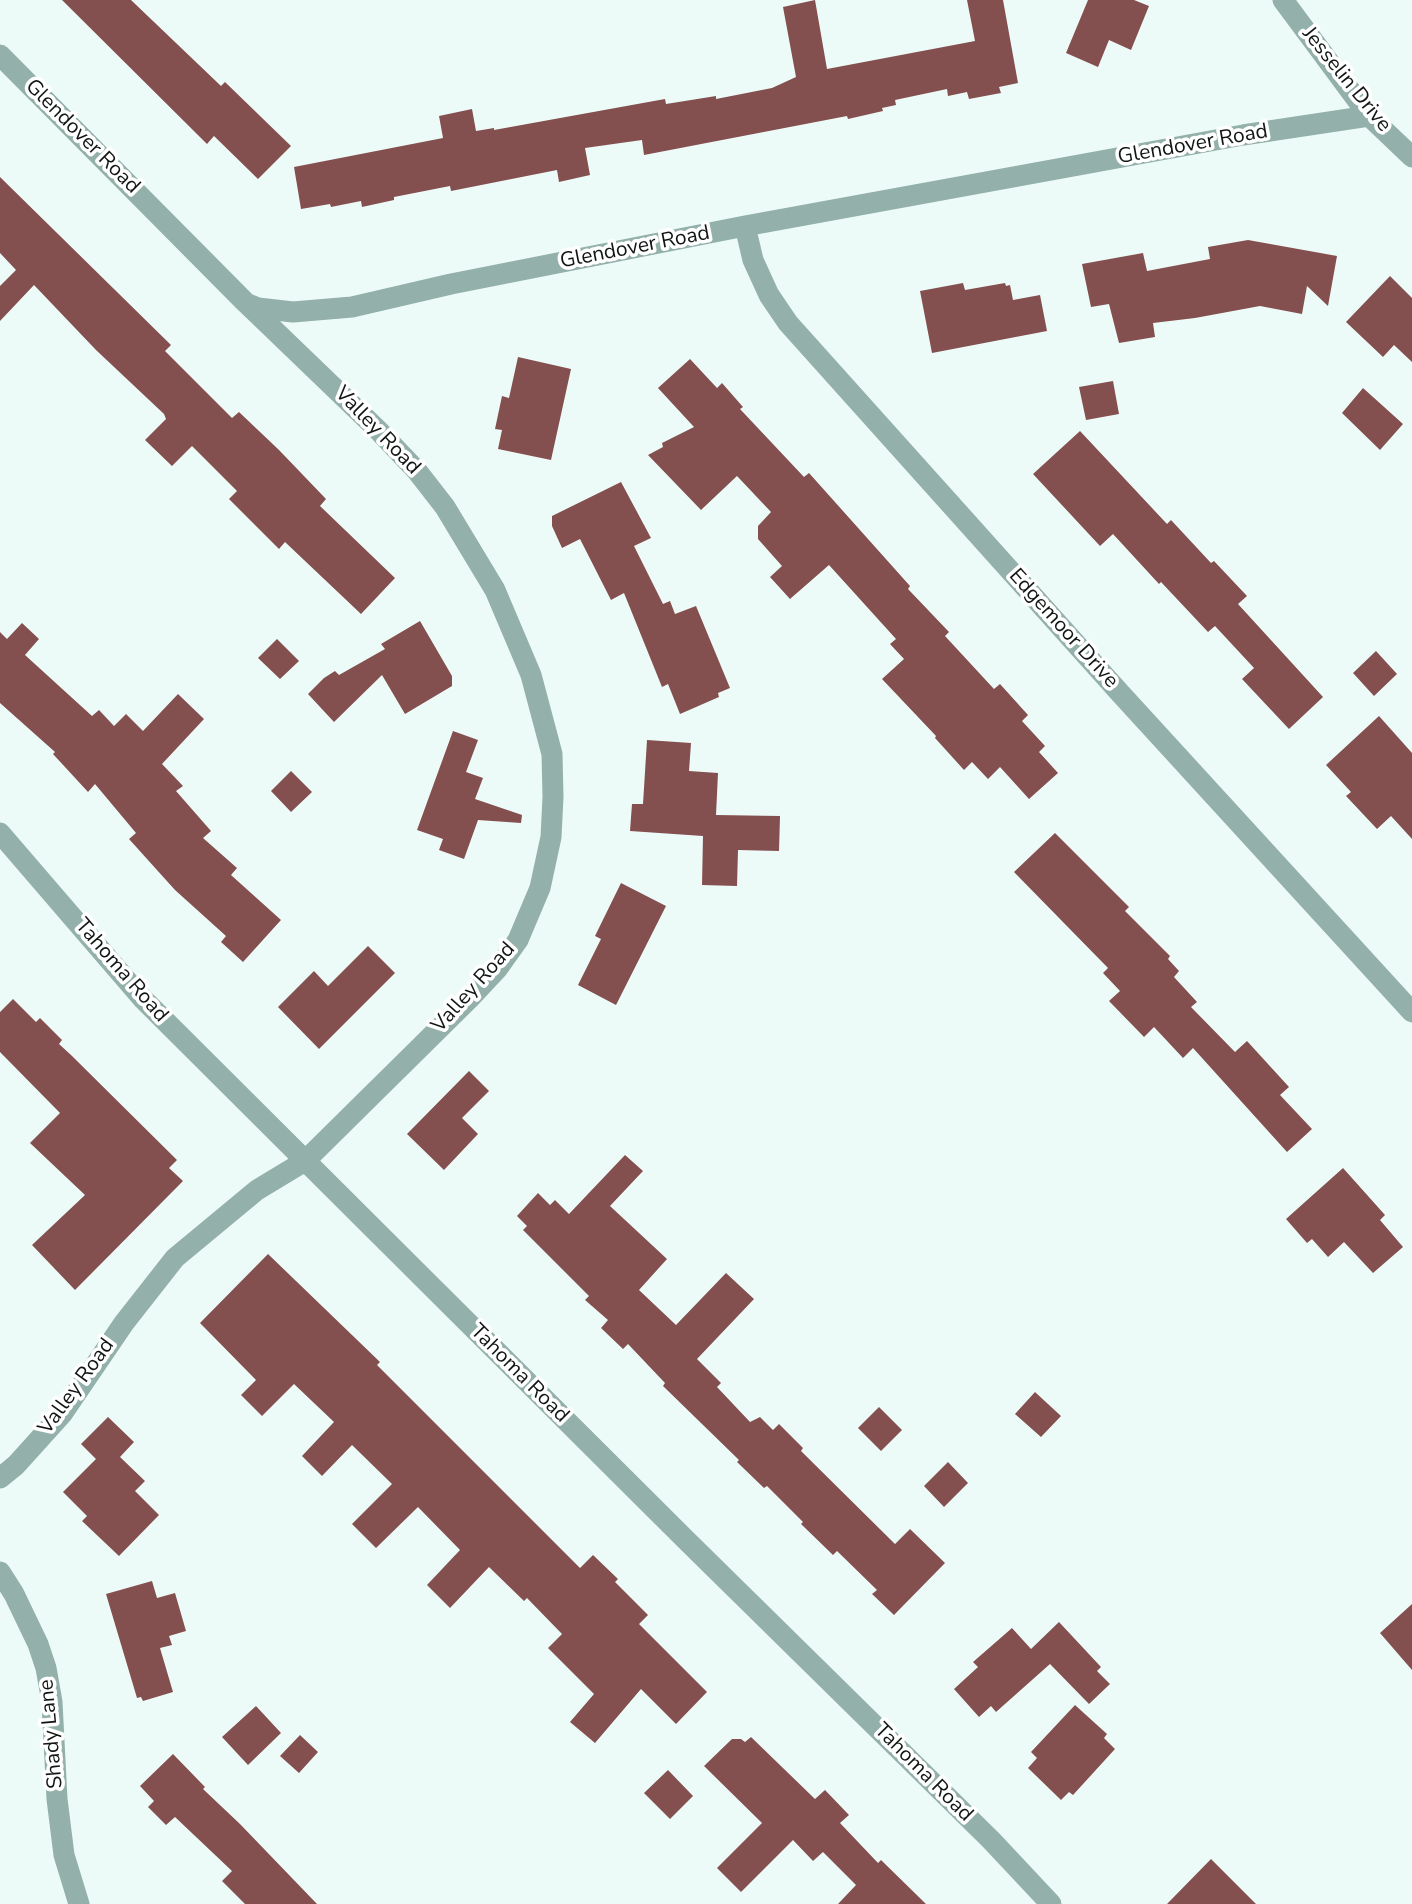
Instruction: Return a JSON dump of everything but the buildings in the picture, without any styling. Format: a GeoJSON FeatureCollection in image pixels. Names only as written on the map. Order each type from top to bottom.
{"type":"FeatureCollection","features":[{"type":"Feature","properties":{"kind":"street","name":"Jesselin Drive"},"geometry":{"type":"LineString","coordinates":[[1283,0],[1369,116],[1412,157]]}},
{"type":"Feature","properties":{"kind":"street","name":"Glendover Road"},"geometry":{"type":"LineString","coordinates":[[0,55],[246,303],[258,308],[293,312],[352,307],[451,284],[745,226],[1244,135],[1369,116]]}},
{"type":"Feature","properties":{"kind":"street","name":"Edgemoor Drive"},"geometry":{"type":"LineString","coordinates":[[745,226],[754,260],[769,295],[788,323],[1120,693],[1412,1012]]}},
{"type":"Feature","properties":{"kind":"street","name":"Valley Road"},"geometry":{"type":"LineString","coordinates":[[0,1478],[16,1465],[62,1414],[124,1323],[175,1258],[257,1190],[305,1161],[498,968],[518,940],[540,888],[548,858],[553,797],[552,754],[531,675],[500,602],[473,551],[445,507],[417,471],[246,303]]}},
{"type":"Feature","properties":{"kind":"street","name":"Tahoma Road"},"geometry":{"type":"LineString","coordinates":[[0,833],[142,998],[991,1840],[1051,1904]]}},
{"type":"Feature","properties":{"kind":"street","name":"Shady Lane"},"geometry":{"type":"LineString","coordinates":[[0,1572],[14,1594],[38,1644],[46,1668],[52,1702],[57,1799],[64,1855],[79,1904]]}}]}
